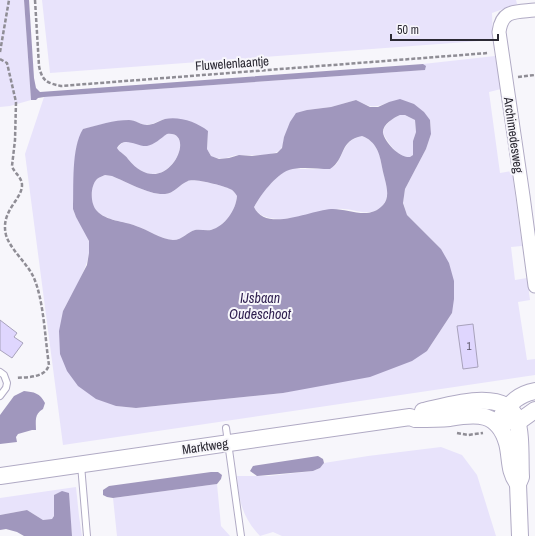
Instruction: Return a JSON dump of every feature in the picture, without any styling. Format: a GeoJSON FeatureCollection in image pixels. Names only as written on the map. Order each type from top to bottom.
{"type":"FeatureCollection","features":[{"type":"Feature","properties":{"kind":"street","name":"Archimedesweg"},"geometry":{"type":"LineString","coordinates":[[534,7],[511,12],[501,22],[499,32],[529,195],[535,286]]}},
{"type":"Feature","properties":{"kind":"street"},"geometry":{"type":"LineString","coordinates":[[491,428],[508,407],[524,394],[535,391]]}},
{"type":"Feature","properties":{"kind":"street","name":"Marktweg"},"geometry":{"type":"LineString","coordinates":[[410,417],[415,412],[483,400],[496,402],[508,407]]}},
{"type":"Feature","properties":{"kind":"street"},"geometry":{"type":"LineString","coordinates":[[508,407],[517,420],[521,477],[518,484],[520,536]]}},
{"type":"Feature","properties":{"kind":"street"},"geometry":{"type":"LineString","coordinates":[[491,428],[523,419],[535,410]]}},
{"type":"Feature","properties":{"kind":"street","name":"Marktweg"},"geometry":{"type":"LineString","coordinates":[[0,476],[81,464],[226,435],[410,417],[416,419],[481,415],[489,418],[491,428]]}},
{"type":"Feature","properties":{"kind":"street"},"geometry":{"type":"LineString","coordinates":[[491,428],[501,428],[507,443],[512,477],[518,484]]}},
{"type":"Feature","properties":{"kind":"lane"},"geometry":{"type":"LineString","coordinates":[[0,372],[7,380],[7,386],[0,396]]}},
{"type":"Feature","properties":{"kind":"lane"},"geometry":{"type":"LineString","coordinates":[[226,435],[241,536]]}},
{"type":"Feature","properties":{"kind":"lane"},"geometry":{"type":"LineString","coordinates":[[81,464],[87,536]]}},
{"type":"Feature","properties":{"kind":"path"},"geometry":{"type":"LineString","coordinates":[[0,52],[8,0]]}},
{"type":"Feature","properties":{"kind":"path","name":"Fluwelenlaantje"},"geometry":{"type":"LineString","coordinates":[[35,0],[41,75],[49,83],[61,86],[502,52]]}},
{"type":"Feature","properties":{"kind":"path"},"geometry":{"type":"LineString","coordinates":[[0,58],[7,63],[16,102],[15,140],[12,166],[22,184],[8,211],[5,221],[6,234],[8,241],[28,268],[40,296],[49,366],[46,372],[42,375],[7,380]]}},
{"type":"Feature","properties":{"kind":"path"},"geometry":{"type":"LineString","coordinates":[[456,426],[457,433],[468,435],[491,428]]}},
{"type":"Feature","properties":{"kind":"shaded area"},"geometry":{"type":"Polygon","coordinates":[[[0,0],[24,0],[31,100],[10,106],[0,107],[0,0]]]}},
{"type":"Feature","properties":{"kind":"shaded area"},"geometry":{"type":"Polygon","coordinates":[[[42,0],[516,0],[517,4],[492,13],[493,40],[50,73],[42,0]]]}},
{"type":"Feature","properties":{"kind":"shaded area"},"geometry":{"type":"Polygon","coordinates":[[[495,56],[501,89],[489,92],[500,173],[512,171],[522,246],[511,247],[515,280],[527,278],[530,300],[518,302],[527,360],[535,359],[535,375],[63,445],[25,154],[44,97],[424,70],[426,68],[423,64],[495,56]],[[356,100],[331,107],[307,110],[285,135],[283,146],[279,151],[263,155],[237,155],[216,158],[211,156],[207,149],[208,131],[164,119],[145,125],[130,120],[83,129],[76,148],[73,209],[76,218],[84,229],[88,238],[89,250],[85,268],[63,311],[116,406],[136,408],[283,393],[323,384],[427,351],[452,313],[441,249],[407,215],[403,202],[405,189],[426,149],[431,134],[430,120],[389,102],[379,106],[369,106],[356,100]]]}},
{"type":"Feature","properties":{"kind":"shaded area"},"geometry":{"type":"Polygon","coordinates":[[[400,115],[405,115],[415,120],[416,132],[413,141],[413,155],[410,157],[401,155],[391,145],[383,133],[387,124],[400,115]]]}},
{"type":"Feature","properties":{"kind":"shaded area"},"geometry":{"type":"Polygon","coordinates":[[[167,134],[176,136],[180,143],[179,152],[174,162],[165,170],[154,174],[142,171],[117,148],[122,143],[128,141],[134,143],[160,138],[167,134]]]}},
{"type":"Feature","properties":{"kind":"shaded area"},"geometry":{"type":"Polygon","coordinates":[[[362,136],[371,141],[376,148],[380,157],[386,181],[386,201],[378,209],[373,212],[361,212],[337,209],[305,216],[280,219],[269,218],[260,214],[254,207],[268,186],[283,173],[291,169],[318,169],[335,166],[348,144],[356,138],[362,136]]]}},
{"type":"Feature","properties":{"kind":"shaded area"},"geometry":{"type":"Polygon","coordinates":[[[105,175],[112,176],[138,188],[159,194],[168,194],[182,184],[191,180],[222,186],[232,190],[237,196],[232,212],[221,225],[211,230],[195,230],[180,239],[173,240],[159,236],[131,224],[110,219],[100,214],[94,207],[92,190],[97,179],[105,175]]]}},
{"type":"Feature","properties":{"kind":"shaded area"},"geometry":{"type":"Polygon","coordinates":[[[441,447],[462,455],[477,475],[496,536],[282,536],[273,532],[260,536],[249,522],[242,508],[237,476],[269,476],[313,471],[320,468],[324,463],[441,447]]]}},
{"type":"Feature","properties":{"kind":"shaded area"},"geometry":{"type":"Polygon","coordinates":[[[217,484],[221,526],[230,536],[117,536],[113,498],[217,484]]]}},
{"type":"Feature","properties":{"kind":"shaded area"},"geometry":{"type":"Polygon","coordinates":[[[76,487],[82,536],[72,536],[68,493],[54,495],[54,516],[52,519],[43,520],[27,510],[0,515],[0,498],[76,487]]]}},
{"type":"Feature","properties":{"kind":"water"},"geometry":{"type":"Polygon","coordinates":[[[24,0],[29,0],[34,78],[36,88],[40,92],[423,64],[426,66],[425,70],[44,97],[31,100],[24,0]]]}},
{"type":"Feature","properties":{"kind":"water","name":"IJsbaan Oudeschoot"},"geometry":{"type":"Polygon","coordinates":[[[400,99],[414,104],[424,112],[430,120],[431,134],[426,149],[405,189],[403,203],[407,215],[441,249],[449,263],[454,281],[454,299],[452,313],[427,351],[412,361],[370,377],[283,393],[136,408],[116,406],[96,399],[78,386],[67,371],[60,354],[59,331],[63,311],[87,265],[89,253],[89,241],[73,209],[75,157],[79,137],[83,129],[123,120],[131,120],[147,125],[170,118],[182,119],[193,122],[208,131],[207,149],[211,156],[219,159],[239,155],[252,156],[277,153],[282,148],[284,137],[290,122],[296,113],[331,107],[356,100],[370,107],[378,107],[400,99]],[[400,115],[391,120],[384,127],[384,137],[394,149],[406,157],[410,157],[413,155],[413,141],[416,132],[415,120],[405,115],[400,115]],[[167,134],[155,143],[143,146],[131,142],[123,142],[117,148],[142,171],[154,174],[165,170],[174,162],[179,152],[180,143],[176,136],[167,134]],[[362,136],[350,141],[339,160],[330,169],[299,168],[289,170],[279,176],[260,197],[254,207],[260,215],[278,219],[290,218],[331,209],[358,213],[377,210],[383,205],[387,197],[386,182],[380,157],[371,141],[362,136]],[[105,175],[100,177],[95,182],[92,190],[92,200],[97,211],[110,219],[131,224],[159,236],[173,240],[180,239],[195,230],[211,230],[221,225],[232,212],[237,196],[231,189],[202,181],[191,180],[182,184],[168,194],[159,194],[138,188],[112,176],[105,175]]]}},
{"type":"Feature","properties":{"kind":"water"},"geometry":{"type":"Polygon","coordinates":[[[24,391],[36,394],[41,397],[45,403],[43,409],[37,415],[36,430],[18,434],[16,437],[17,442],[0,444],[0,415],[14,396],[24,391]]]}},
{"type":"Feature","properties":{"kind":"water"},"geometry":{"type":"Polygon","coordinates":[[[318,456],[323,459],[324,463],[320,468],[313,471],[257,476],[250,471],[253,466],[318,456]]]}},
{"type":"Feature","properties":{"kind":"water"},"geometry":{"type":"Polygon","coordinates":[[[218,472],[222,475],[217,484],[113,498],[103,495],[103,490],[109,486],[218,472]]]}},
{"type":"Feature","properties":{"kind":"water"},"geometry":{"type":"Polygon","coordinates":[[[62,491],[69,493],[72,536],[24,536],[6,529],[0,530],[0,515],[27,510],[43,520],[52,519],[54,516],[54,495],[62,491]]]}},
{"type":"Feature","properties":{"kind":"building"},"geometry":{"type":"Polygon","coordinates":[[[0,320],[17,333],[14,337],[23,343],[12,358],[0,350],[0,320]]]}},
{"type":"Feature","properties":{"kind":"building"},"geometry":{"type":"Polygon","coordinates":[[[473,324],[478,367],[463,369],[457,326],[473,324]]]}}]}
